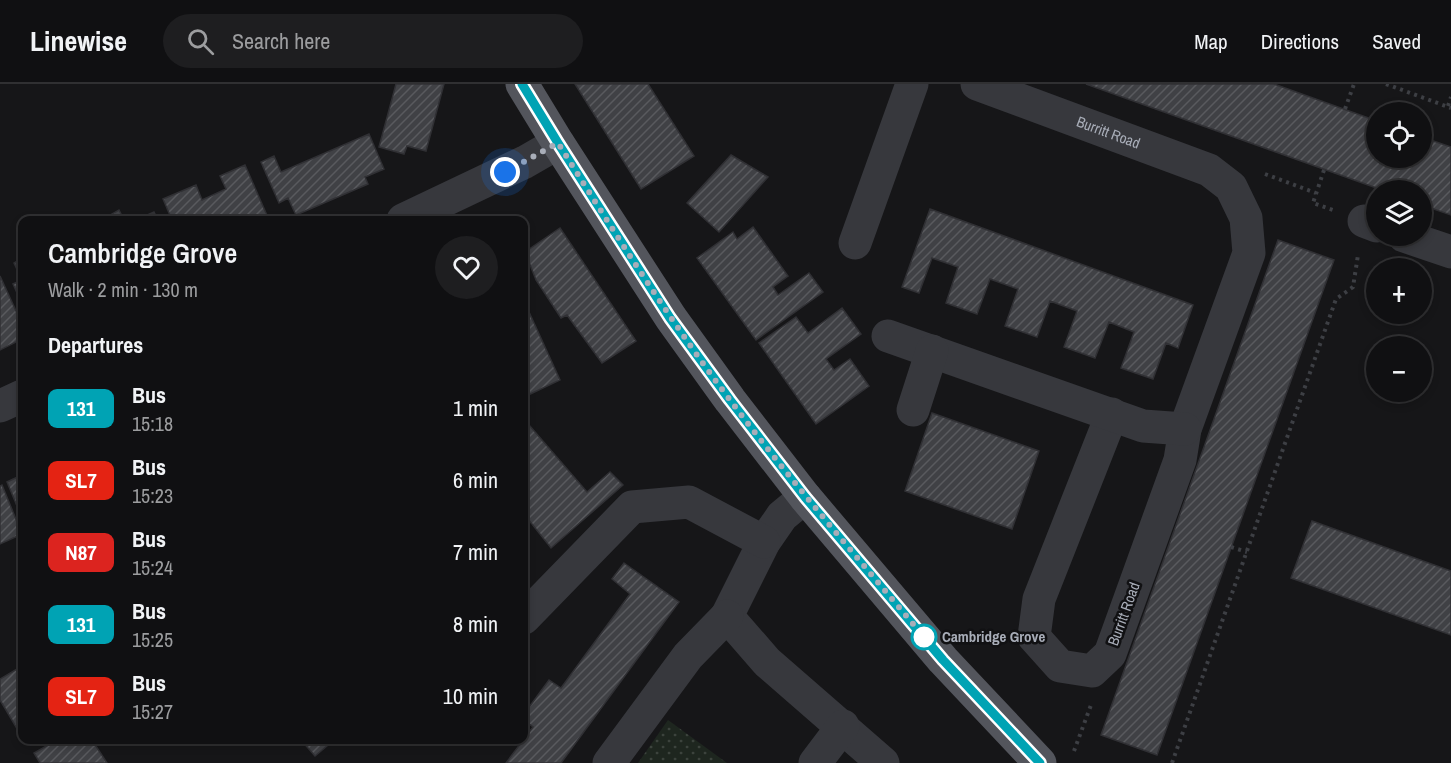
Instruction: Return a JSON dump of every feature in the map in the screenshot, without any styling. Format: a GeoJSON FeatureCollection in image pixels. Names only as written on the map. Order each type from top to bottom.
{"type":"FeatureCollection","features":[{"type":"Feature","properties":{"kind":"main road"},"geometry":{"type":"LineString","coordinates":[[522,84],[670,318],[730,400],[805,497],[943,660],[1040,763]]}},
{"type":"Feature","properties":{"kind":"street"},"geometry":{"type":"LineString","coordinates":[[855,243],[912,84]]}},
{"type":"Feature","properties":{"kind":"street","name":"Burritt Road"},"geometry":{"type":"LineString","coordinates":[[977,84],[1209,170],[1231,188],[1246,218],[1250,254],[1185,429],[1180,460],[1110,654],[1092,670],[1060,666],[1034,637],[1039,599],[1112,414]]}},
{"type":"Feature","properties":{"kind":"street"},"geometry":{"type":"LineString","coordinates":[[410,216],[525,162],[558,143]]}},
{"type":"Feature","properties":{"kind":"street"},"geometry":{"type":"LineString","coordinates":[[1432,246],[1451,252]]}},
{"type":"Feature","properties":{"kind":"street"},"geometry":{"type":"LineString","coordinates":[[888,336],[1143,426],[1185,429]]}},
{"type":"Feature","properties":{"kind":"street"},"geometry":{"type":"LineString","coordinates":[[913,410],[932,351]]}},
{"type":"Feature","properties":{"kind":"street"},"geometry":{"type":"LineString","coordinates":[[0,406],[18,398]]}},
{"type":"Feature","properties":{"kind":"street"},"geometry":{"type":"LineString","coordinates":[[609,763],[688,656],[727,616],[764,542],[782,516],[805,497]]}},
{"type":"Feature","properties":{"kind":"street"},"geometry":{"type":"LineString","coordinates":[[528,614],[632,507],[689,502],[764,542]]}},
{"type":"Feature","properties":{"kind":"street"},"geometry":{"type":"LineString","coordinates":[[727,616],[767,662],[883,763]]}},
{"type":"Feature","properties":{"kind":"street"},"geometry":{"type":"LineString","coordinates":[[815,763],[843,726]]}},
{"type":"Feature","properties":{"kind":"path"},"geometry":{"type":"LineString","coordinates":[[1345,110],[1354,84]]}},
{"type":"Feature","properties":{"kind":"path"},"geometry":{"type":"LineString","coordinates":[[1386,84],[1449,107],[1451,98]]}},
{"type":"Feature","properties":{"kind":"path"},"geometry":{"type":"LineString","coordinates":[[1324,170],[1313,203],[1366,221]]}},
{"type":"Feature","properties":{"kind":"path"},"geometry":{"type":"LineString","coordinates":[[1296,186],[1316,193]]}},
{"type":"Feature","properties":{"kind":"path"},"geometry":{"type":"LineString","coordinates":[[1172,763],[1336,298],[1353,287],[1366,241]]}},
{"type":"Feature","properties":{"kind":"path"},"geometry":{"type":"LineString","coordinates":[[1232,547],[1247,552]]}},
{"type":"Feature","properties":{"kind":"shaded area"},"geometry":{"type":"Polygon","coordinates":[[[668,720],[727,763],[638,763],[668,720]]]}},
{"type":"Feature","properties":{"kind":"building"},"geometry":{"type":"Polygon","coordinates":[[[396,84],[444,84],[426,151],[407,146],[404,154],[379,147],[396,84]]]}},
{"type":"Feature","properties":{"kind":"building"},"geometry":{"type":"Polygon","coordinates":[[[575,84],[648,84],[694,156],[641,189],[575,84]]]}},
{"type":"Feature","properties":{"kind":"building"},"geometry":{"type":"Polygon","coordinates":[[[1086,84],[1274,84],[1366,117],[1366,168],[1432,168],[1432,140],[1451,147],[1451,215],[1432,208],[1432,180],[1366,180],[1366,184],[1086,84]]]}},
{"type":"Feature","properties":{"kind":"building"},"geometry":{"type":"Polygon","coordinates":[[[369,134],[384,169],[365,177],[368,184],[296,215],[288,198],[279,203],[261,162],[274,156],[281,172],[369,134]]]}},
{"type":"Feature","properties":{"kind":"building"},"geometry":{"type":"Polygon","coordinates":[[[731,155],[768,177],[719,232],[687,203],[731,155]]]}},
{"type":"Feature","properties":{"kind":"building"},"geometry":{"type":"Polygon","coordinates":[[[245,165],[267,216],[170,216],[163,199],[196,185],[202,200],[226,189],[220,176],[245,165]]]}},
{"type":"Feature","properties":{"kind":"building"},"geometry":{"type":"Polygon","coordinates":[[[930,209],[1193,305],[1178,348],[1166,343],[1153,379],[1121,368],[1134,332],[1109,322],[1095,358],[1064,347],[1077,311],[1050,301],[1037,337],[1005,326],[1018,289],[990,279],[977,314],[946,303],[958,267],[932,258],[919,293],[902,287],[930,209]]]}},
{"type":"Feature","properties":{"kind":"building"},"geometry":{"type":"Polygon","coordinates":[[[119,210],[122,216],[108,216],[119,210]]]}},
{"type":"Feature","properties":{"kind":"building"},"geometry":{"type":"Polygon","coordinates":[[[753,227],[788,276],[773,287],[778,295],[809,273],[823,292],[756,340],[697,258],[733,232],[737,239],[753,227]]]}},
{"type":"Feature","properties":{"kind":"building"},"geometry":{"type":"Polygon","coordinates":[[[560,228],[636,341],[602,363],[567,315],[561,318],[536,280],[528,260],[528,250],[560,228]]]}},
{"type":"Feature","properties":{"kind":"building"},"geometry":{"type":"Polygon","coordinates":[[[1278,240],[1334,260],[1157,755],[1101,735],[1278,240]]]}},
{"type":"Feature","properties":{"kind":"building"},"geometry":{"type":"Polygon","coordinates":[[[0,276],[18,315],[18,341],[0,350],[0,276]]]}},
{"type":"Feature","properties":{"kind":"building"},"geometry":{"type":"Polygon","coordinates":[[[18,282],[18,295],[13,284],[18,282]]]}},
{"type":"Feature","properties":{"kind":"building"},"geometry":{"type":"Polygon","coordinates":[[[842,308],[861,334],[826,359],[834,370],[850,359],[869,386],[816,424],[759,343],[796,317],[808,333],[842,308]]]}},
{"type":"Feature","properties":{"kind":"building"},"geometry":{"type":"Polygon","coordinates":[[[528,310],[560,380],[528,395],[528,310]]]}},
{"type":"Feature","properties":{"kind":"building"},"geometry":{"type":"Polygon","coordinates":[[[932,413],[1039,451],[1012,529],[905,491],[932,413]]]}},
{"type":"Feature","properties":{"kind":"building"},"geometry":{"type":"Polygon","coordinates":[[[528,426],[587,492],[610,472],[623,485],[551,548],[528,519],[528,426]]]}},
{"type":"Feature","properties":{"kind":"building"},"geometry":{"type":"Polygon","coordinates":[[[18,477],[18,508],[7,482],[18,477]]]}},
{"type":"Feature","properties":{"kind":"building"},"geometry":{"type":"Polygon","coordinates":[[[2,485],[18,524],[18,536],[0,544],[0,486],[2,485]]]}},
{"type":"Feature","properties":{"kind":"building"},"geometry":{"type":"Polygon","coordinates":[[[1312,521],[1451,571],[1451,635],[1291,578],[1312,521]]]}},
{"type":"Feature","properties":{"kind":"building"},"geometry":{"type":"Polygon","coordinates":[[[624,563],[679,602],[561,763],[506,763],[520,744],[528,744],[528,734],[533,727],[528,723],[528,709],[549,680],[561,688],[630,594],[612,579],[624,563]]]}},
{"type":"Feature","properties":{"kind":"building"},"geometry":{"type":"Polygon","coordinates":[[[18,668],[18,730],[0,700],[0,679],[18,668]]]}},
{"type":"Feature","properties":{"kind":"building"},"geometry":{"type":"Polygon","coordinates":[[[50,744],[95,744],[107,763],[40,763],[34,753],[50,744]]]}},
{"type":"Feature","properties":{"kind":"building"},"geometry":{"type":"Polygon","coordinates":[[[304,744],[329,744],[315,756],[304,744]]]}},
{"type":"Feature","properties":{"kind":"bus line","name":"131"},"geometry":{"type":"LineString","coordinates":[[522,84],[670,318],[730,400],[805,497],[943,660],[1040,763]]}},
{"type":"Feature","properties":{"kind":"place","name":"Cambridge Grove"},"geometry":{"type":"Point","coordinates":[924,637]}},
{"type":"Feature","properties":{"kind":"route"},"geometry":{"type":"LineString","coordinates":[[505,172],[558,143],[670,318],[730,400],[805,497],[929,643],[924,637]]}}]}
